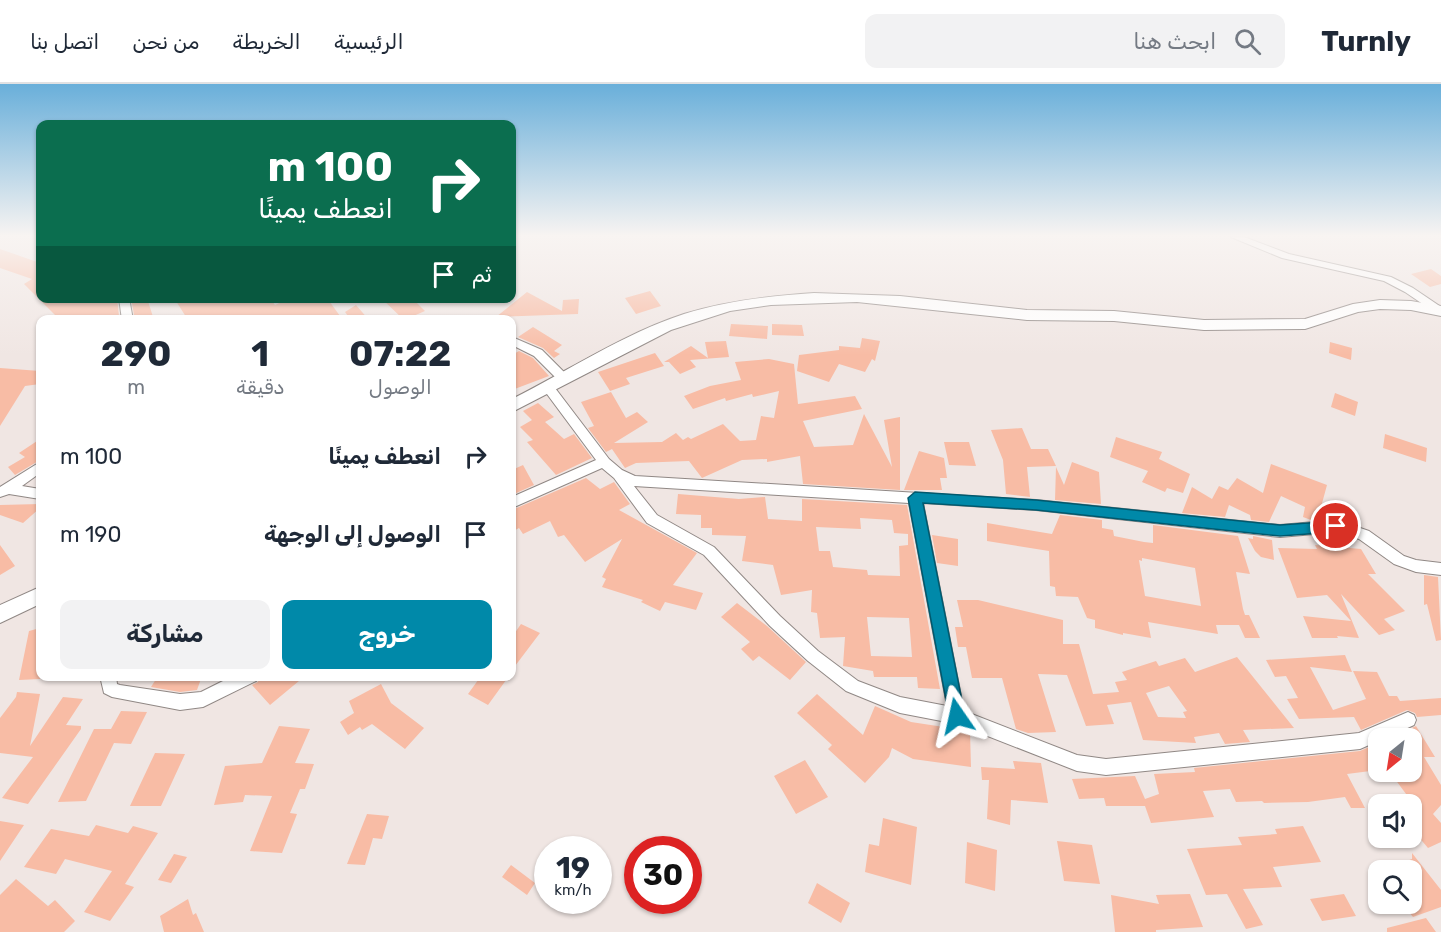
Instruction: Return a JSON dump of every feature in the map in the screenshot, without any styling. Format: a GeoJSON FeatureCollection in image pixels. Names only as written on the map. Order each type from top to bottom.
{"type":"FeatureCollection","features":[{"type":"Feature","properties":{"kind":"street"},"geometry":{"type":"LineString","coordinates":[[1377,277],[1388,279],[1409,290],[1440,311]]}},
{"type":"Feature","properties":{"kind":"street"},"geometry":{"type":"LineString","coordinates":[[516,403],[644,337],[689,318],[735,307],[789,299],[848,298],[904,301],[1029,315],[1112,316],[1191,325],[1306,324],[1327,320],[1359,307],[1387,303],[1414,305],[1440,311]]}},
{"type":"Feature","properties":{"kind":"street"},"geometry":{"type":"LineString","coordinates":[[516,343],[538,353],[564,379]]}},
{"type":"Feature","properties":{"kind":"street"},"geometry":{"type":"LineString","coordinates":[[549,387],[604,462],[617,474],[652,519],[709,551],[775,621],[813,656],[852,686],[900,705],[957,716],[1077,763],[1106,767],[1360,741],[1408,720]]}},
{"type":"Feature","properties":{"kind":"street"},"geometry":{"type":"LineString","coordinates":[[516,501],[604,462]]}},
{"type":"Feature","properties":{"kind":"street"},"geometry":{"type":"LineString","coordinates":[[4,490],[36,470]]}},
{"type":"Feature","properties":{"kind":"street"},"geometry":{"type":"LineString","coordinates":[[617,474],[634,481],[1036,505],[1280,531],[1336,526],[1364,536],[1399,560],[1416,566],[1441,569]]}},
{"type":"Feature","properties":{"kind":"street"},"geometry":{"type":"LineString","coordinates":[[4,490],[36,494]]}},
{"type":"Feature","properties":{"kind":"street"},"geometry":{"type":"LineString","coordinates":[[915,498],[957,716]]}},
{"type":"Feature","properties":{"kind":"street"},"geometry":{"type":"LineString","coordinates":[[0,614],[36,597]]}},
{"type":"Feature","properties":{"kind":"street"},"geometry":{"type":"LineString","coordinates":[[109,681],[110,688],[118,692],[180,702],[203,699],[240,681]]}},
{"type":"Feature","properties":{"kind":"building"},"geometry":{"type":"Polygon","coordinates":[[[25,277],[36,277],[36,296],[24,284],[32,279],[25,277]]]}},
{"type":"Feature","properties":{"kind":"building"},"geometry":{"type":"Polygon","coordinates":[[[1415,277],[1441,277],[1441,284],[1430,287],[1415,277]]]}},
{"type":"Feature","properties":{"kind":"building"},"geometry":{"type":"Polygon","coordinates":[[[650,291],[661,306],[636,314],[625,298],[650,291]]]}},
{"type":"Feature","properties":{"kind":"building"},"geometry":{"type":"Polygon","coordinates":[[[527,292],[562,311],[563,300],[579,299],[578,314],[498,315],[527,292]]]}},
{"type":"Feature","properties":{"kind":"building"},"geometry":{"type":"Polygon","coordinates":[[[43,303],[118,303],[119,315],[55,315],[43,303]]]}},
{"type":"Feature","properties":{"kind":"building"},"geometry":{"type":"Polygon","coordinates":[[[132,303],[149,303],[152,315],[134,315],[132,303]]]}},
{"type":"Feature","properties":{"kind":"building"},"geometry":{"type":"Polygon","coordinates":[[[177,303],[274,303],[275,305],[279,303],[331,303],[339,315],[185,315],[177,303]]]}},
{"type":"Feature","properties":{"kind":"building"},"geometry":{"type":"Polygon","coordinates":[[[386,303],[417,303],[425,311],[416,315],[399,315],[386,303]]]}},
{"type":"Feature","properties":{"kind":"building"},"geometry":{"type":"Polygon","coordinates":[[[356,305],[365,315],[347,315],[345,312],[356,305]]]}},
{"type":"Feature","properties":{"kind":"building"},"geometry":{"type":"Polygon","coordinates":[[[731,324],[768,326],[767,339],[729,336],[731,324]]]}},
{"type":"Feature","properties":{"kind":"building"},"geometry":{"type":"Polygon","coordinates":[[[772,324],[802,325],[804,336],[772,335],[772,324]]]}},
{"type":"Feature","properties":{"kind":"building"},"geometry":{"type":"Polygon","coordinates":[[[533,327],[562,345],[554,351],[560,354],[554,358],[543,348],[518,337],[533,327]]]}},
{"type":"Feature","properties":{"kind":"building"},"geometry":{"type":"Polygon","coordinates":[[[862,338],[880,341],[875,361],[872,359],[865,372],[839,364],[829,382],[797,371],[799,355],[839,350],[839,346],[860,348],[862,338]]]}},
{"type":"Feature","properties":{"kind":"building"},"geometry":{"type":"Polygon","coordinates":[[[726,341],[729,357],[690,360],[696,367],[680,374],[669,362],[664,362],[691,346],[708,358],[705,342],[726,341]]]}},
{"type":"Feature","properties":{"kind":"building"},"geometry":{"type":"Polygon","coordinates":[[[1330,342],[1352,348],[1351,360],[1329,353],[1330,342]]]}},
{"type":"Feature","properties":{"kind":"building"},"geometry":{"type":"Polygon","coordinates":[[[519,351],[533,358],[549,376],[516,388],[516,353],[519,351]]]}},
{"type":"Feature","properties":{"kind":"building"},"geometry":{"type":"Polygon","coordinates":[[[655,353],[664,366],[626,378],[630,384],[610,391],[598,372],[655,353]]]}},
{"type":"Feature","properties":{"kind":"building"},"geometry":{"type":"Polygon","coordinates":[[[769,359],[794,364],[798,404],[855,396],[862,409],[803,421],[814,447],[853,445],[864,414],[892,467],[884,420],[900,417],[900,490],[803,484],[800,456],[767,462],[767,459],[742,460],[702,478],[689,461],[636,463],[625,468],[612,449],[606,452],[588,428],[594,426],[581,402],[611,392],[626,418],[637,412],[648,422],[614,443],[662,442],[676,433],[683,440],[688,437],[691,439],[723,424],[740,441],[756,440],[761,416],[774,418],[779,391],[753,397],[752,394],[726,401],[725,398],[693,409],[684,396],[710,386],[741,380],[735,362],[769,359]]]}},
{"type":"Feature","properties":{"kind":"building"},"geometry":{"type":"Polygon","coordinates":[[[0,368],[36,371],[36,385],[25,386],[0,426],[0,368]]]}},
{"type":"Feature","properties":{"kind":"building"},"geometry":{"type":"Polygon","coordinates":[[[1335,393],[1358,402],[1355,416],[1331,407],[1335,393]]]}},
{"type":"Feature","properties":{"kind":"building"},"geometry":{"type":"Polygon","coordinates":[[[538,403],[554,417],[545,422],[564,439],[574,434],[592,458],[556,475],[527,442],[533,440],[520,427],[532,420],[523,411],[538,403]]]}},
{"type":"Feature","properties":{"kind":"building"},"geometry":{"type":"Polygon","coordinates":[[[1022,428],[1031,449],[1048,449],[1056,466],[1027,467],[1030,497],[1006,494],[1003,460],[991,430],[1022,428]]]}},
{"type":"Feature","properties":{"kind":"building"},"geometry":{"type":"Polygon","coordinates":[[[1385,434],[1427,448],[1426,462],[1383,448],[1385,434]]]}},
{"type":"Feature","properties":{"kind":"building"},"geometry":{"type":"Polygon","coordinates":[[[1116,437],[1162,452],[1159,459],[1190,474],[1183,493],[1167,488],[1165,492],[1142,482],[1148,471],[1110,457],[1116,437]]]}},
{"type":"Feature","properties":{"kind":"building"},"geometry":{"type":"Polygon","coordinates":[[[36,442],[36,462],[15,475],[8,467],[25,457],[19,453],[36,442]]]}},
{"type":"Feature","properties":{"kind":"building"},"geometry":{"type":"Polygon","coordinates":[[[944,442],[969,442],[976,466],[949,465],[944,442]]]}},
{"type":"Feature","properties":{"kind":"building"},"geometry":{"type":"Polygon","coordinates":[[[919,451],[944,458],[947,478],[940,478],[942,490],[904,490],[919,451]]]}},
{"type":"Feature","properties":{"kind":"building"},"geometry":{"type":"Polygon","coordinates":[[[1072,462],[1099,472],[1101,504],[1055,500],[1056,467],[1064,485],[1072,462]]]}},
{"type":"Feature","properties":{"kind":"building"},"geometry":{"type":"Polygon","coordinates":[[[1271,464],[1327,485],[1321,507],[1340,514],[1339,518],[1311,520],[1303,517],[1305,507],[1281,496],[1269,522],[1251,520],[1250,515],[1229,505],[1225,517],[1182,513],[1192,487],[1212,499],[1219,486],[1228,490],[1237,478],[1263,493],[1271,464]]]}},
{"type":"Feature","properties":{"kind":"building"},"geometry":{"type":"Polygon","coordinates":[[[523,465],[534,485],[516,493],[516,468],[523,465]]]}},
{"type":"Feature","properties":{"kind":"building"},"geometry":{"type":"Polygon","coordinates":[[[586,478],[600,489],[614,482],[630,504],[619,510],[697,553],[673,585],[703,593],[696,610],[665,602],[660,611],[641,602],[643,600],[602,587],[606,579],[602,577],[622,539],[585,562],[564,535],[558,537],[550,521],[523,534],[519,528],[516,530],[516,508],[586,478]]]}},
{"type":"Feature","properties":{"kind":"building"},"geometry":{"type":"Polygon","coordinates":[[[678,494],[739,499],[765,497],[768,519],[802,521],[802,499],[907,505],[940,689],[918,688],[917,677],[874,677],[873,671],[843,666],[845,637],[820,638],[817,613],[811,612],[812,590],[781,595],[773,565],[742,561],[746,536],[712,535],[712,528],[701,528],[701,515],[676,514],[678,494]],[[860,518],[861,529],[816,527],[819,551],[830,551],[833,567],[867,570],[868,575],[900,576],[899,546],[908,545],[908,534],[894,533],[892,520],[860,518]],[[867,617],[871,656],[912,657],[909,618],[867,617]]]}},
{"type":"Feature","properties":{"kind":"building"},"geometry":{"type":"Polygon","coordinates":[[[36,504],[36,512],[23,523],[0,515],[0,505],[36,504]]]}},
{"type":"Feature","properties":{"kind":"building"},"geometry":{"type":"Polygon","coordinates":[[[1060,515],[1102,520],[1102,528],[1113,530],[1114,536],[1144,542],[1153,543],[1153,525],[1238,536],[1250,574],[1236,572],[1243,609],[1245,615],[1249,615],[1260,638],[1245,638],[1239,625],[1216,625],[1218,634],[1148,622],[1151,638],[1123,633],[1123,635],[1095,628],[1095,620],[1087,618],[1078,597],[1056,596],[1055,587],[1050,586],[1049,551],[987,541],[987,523],[1052,534],[1060,515]],[[1142,558],[1142,561],[1139,560],[1145,596],[1201,606],[1195,568],[1142,558]]]}},
{"type":"Feature","properties":{"kind":"building"},"geometry":{"type":"Polygon","coordinates":[[[932,535],[958,539],[958,566],[937,563],[932,535]]]}},
{"type":"Feature","properties":{"kind":"building"},"geometry":{"type":"Polygon","coordinates":[[[1253,536],[1272,540],[1274,560],[1261,557],[1255,551],[1248,538],[1253,539],[1253,536]]]}},
{"type":"Feature","properties":{"kind":"building"},"geometry":{"type":"Polygon","coordinates":[[[0,545],[15,566],[0,575],[0,545]]]}},
{"type":"Feature","properties":{"kind":"building"},"geometry":{"type":"Polygon","coordinates":[[[1315,545],[1361,549],[1376,574],[1368,574],[1405,611],[1384,619],[1395,630],[1379,635],[1341,594],[1359,638],[1337,636],[1338,638],[1312,638],[1303,616],[1351,621],[1327,595],[1297,598],[1278,548],[1317,549],[1315,545]]]}},
{"type":"Feature","properties":{"kind":"building"},"geometry":{"type":"Polygon","coordinates":[[[1424,575],[1438,577],[1441,640],[1436,641],[1427,604],[1424,605],[1424,575]]]}},
{"type":"Feature","properties":{"kind":"building"},"geometry":{"type":"Polygon","coordinates":[[[957,600],[978,600],[1063,620],[1063,644],[1079,644],[1093,694],[1119,692],[1115,682],[1127,680],[1122,672],[1156,661],[1159,666],[1185,658],[1195,672],[1237,657],[1294,728],[1243,730],[1250,742],[1225,744],[1219,733],[1194,737],[1196,743],[1143,740],[1131,702],[1107,705],[1114,724],[1086,726],[1067,675],[1038,674],[1056,732],[1028,733],[1016,729],[1002,678],[972,678],[966,647],[958,647],[955,627],[963,627],[957,600]],[[1169,686],[1146,693],[1158,717],[1186,718],[1183,712],[1187,711],[1169,686]]]}},
{"type":"Feature","properties":{"kind":"building"},"geometry":{"type":"Polygon","coordinates":[[[737,603],[767,626],[806,662],[790,680],[759,656],[753,661],[741,649],[750,642],[721,617],[737,603]]]}},
{"type":"Feature","properties":{"kind":"building"},"geometry":{"type":"Polygon","coordinates":[[[521,624],[540,633],[516,665],[516,631],[521,624]]]}},
{"type":"Feature","properties":{"kind":"building"},"geometry":{"type":"Polygon","coordinates":[[[36,629],[36,679],[19,680],[29,631],[36,629]]]}},
{"type":"Feature","properties":{"kind":"building"},"geometry":{"type":"Polygon","coordinates":[[[1345,655],[1352,672],[1310,667],[1333,710],[1366,699],[1353,671],[1377,672],[1389,696],[1397,696],[1400,701],[1441,698],[1441,715],[1417,717],[1415,713],[1407,710],[1361,730],[1354,717],[1299,719],[1287,699],[1298,698],[1286,676],[1275,677],[1266,660],[1345,655]]]}},
{"type":"Feature","properties":{"kind":"building"},"geometry":{"type":"Polygon","coordinates":[[[155,681],[200,681],[197,690],[180,692],[151,687],[155,681]]]}},
{"type":"Feature","properties":{"kind":"building"},"geometry":{"type":"Polygon","coordinates":[[[299,681],[270,705],[252,685],[258,682],[299,681]]]}},
{"type":"Feature","properties":{"kind":"building"},"geometry":{"type":"Polygon","coordinates":[[[477,681],[505,681],[488,705],[468,694],[477,681]]]}},
{"type":"Feature","properties":{"kind":"building"},"geometry":{"type":"Polygon","coordinates":[[[381,684],[391,703],[424,728],[405,749],[372,724],[362,730],[360,727],[348,735],[340,722],[354,713],[349,701],[381,684]]]}},
{"type":"Feature","properties":{"kind":"building"},"geometry":{"type":"Polygon","coordinates":[[[17,692],[40,694],[30,746],[63,697],[83,699],[66,725],[81,726],[81,729],[28,804],[2,798],[33,757],[0,753],[0,718],[16,697],[17,692]]]}},
{"type":"Feature","properties":{"kind":"building"},"geometry":{"type":"Polygon","coordinates":[[[817,694],[863,735],[875,706],[911,722],[970,731],[971,767],[913,759],[892,748],[889,757],[865,783],[828,749],[832,745],[797,713],[817,694]]]}},
{"type":"Feature","properties":{"kind":"building"},"geometry":{"type":"Polygon","coordinates":[[[121,711],[147,712],[131,744],[114,743],[86,801],[58,802],[94,729],[111,729],[121,711]]]}},
{"type":"Feature","properties":{"kind":"building"},"geometry":{"type":"Polygon","coordinates":[[[279,726],[310,729],[295,763],[314,764],[305,789],[300,789],[290,813],[297,814],[282,853],[250,851],[272,796],[245,795],[243,802],[214,805],[225,766],[262,763],[279,726]]]}},
{"type":"Feature","properties":{"kind":"building"},"geometry":{"type":"Polygon","coordinates":[[[1422,736],[1435,757],[1424,757],[1441,785],[1441,805],[1433,814],[1441,823],[1441,842],[1428,848],[1422,841],[1422,794],[1406,794],[1397,782],[1422,782],[1422,736]]]}},
{"type":"Feature","properties":{"kind":"building"},"geometry":{"type":"Polygon","coordinates":[[[1368,747],[1368,771],[1347,774],[1365,808],[1351,808],[1345,797],[1308,802],[1236,802],[1230,789],[1203,791],[1214,817],[1151,823],[1145,806],[1106,806],[1104,798],[1079,799],[1072,779],[1135,776],[1145,799],[1159,794],[1154,774],[1195,772],[1194,768],[1360,751],[1368,747]]]}},
{"type":"Feature","properties":{"kind":"building"},"geometry":{"type":"Polygon","coordinates":[[[155,753],[185,754],[161,806],[130,806],[155,753]]]}},
{"type":"Feature","properties":{"kind":"building"},"geometry":{"type":"Polygon","coordinates":[[[805,760],[828,797],[796,814],[774,776],[805,760]]]}},
{"type":"Feature","properties":{"kind":"building"},"geometry":{"type":"Polygon","coordinates":[[[1013,761],[1041,763],[1048,803],[1011,800],[1010,825],[987,819],[989,780],[982,780],[981,767],[1015,769],[1013,761]]]}},
{"type":"Feature","properties":{"kind":"building"},"geometry":{"type":"Polygon","coordinates":[[[367,814],[389,816],[382,839],[373,838],[365,865],[347,864],[367,814]]]}},
{"type":"Feature","properties":{"kind":"building"},"geometry":{"type":"Polygon","coordinates":[[[883,818],[917,827],[911,885],[865,872],[869,844],[879,846],[883,818]]]}},
{"type":"Feature","properties":{"kind":"building"},"geometry":{"type":"Polygon","coordinates":[[[0,821],[24,825],[0,861],[0,821]]]}},
{"type":"Feature","properties":{"kind":"building"},"geometry":{"type":"Polygon","coordinates":[[[96,825],[128,833],[133,826],[158,833],[125,884],[134,887],[110,921],[84,912],[112,871],[65,859],[56,874],[24,867],[51,829],[89,836],[96,825]]]}},
{"type":"Feature","properties":{"kind":"building"},"geometry":{"type":"Polygon","coordinates":[[[1303,826],[1321,862],[1273,867],[1282,887],[1243,889],[1263,925],[1246,929],[1227,894],[1206,895],[1187,849],[1242,845],[1238,837],[1277,834],[1275,829],[1303,826]]]}},
{"type":"Feature","properties":{"kind":"building"},"geometry":{"type":"Polygon","coordinates":[[[1057,841],[1092,845],[1100,884],[1064,881],[1057,841]]]}},
{"type":"Feature","properties":{"kind":"building"},"geometry":{"type":"Polygon","coordinates":[[[967,842],[997,850],[995,891],[965,883],[967,842]]]}},
{"type":"Feature","properties":{"kind":"building"},"geometry":{"type":"Polygon","coordinates":[[[174,854],[187,857],[171,883],[158,880],[174,854]]]}},
{"type":"Feature","properties":{"kind":"building"},"geometry":{"type":"Polygon","coordinates":[[[511,865],[534,884],[527,895],[502,877],[511,865]]]}},
{"type":"Feature","properties":{"kind":"building"},"geometry":{"type":"Polygon","coordinates":[[[1422,866],[1441,890],[1441,907],[1422,914],[1422,866]]]}},
{"type":"Feature","properties":{"kind":"building"},"geometry":{"type":"Polygon","coordinates":[[[16,879],[48,906],[55,900],[75,921],[64,932],[0,932],[0,895],[16,879]]]}},
{"type":"Feature","properties":{"kind":"building"},"geometry":{"type":"Polygon","coordinates":[[[817,883],[850,903],[841,923],[808,903],[817,883]]]}},
{"type":"Feature","properties":{"kind":"building"},"geometry":{"type":"Polygon","coordinates":[[[1190,894],[1203,927],[1156,930],[1156,932],[1115,932],[1111,895],[1159,904],[1156,895],[1190,894]]]}},
{"type":"Feature","properties":{"kind":"building"},"geometry":{"type":"Polygon","coordinates":[[[1344,894],[1356,916],[1322,921],[1310,899],[1344,894]]]}},
{"type":"Feature","properties":{"kind":"building"},"geometry":{"type":"Polygon","coordinates":[[[188,899],[193,915],[196,913],[204,932],[164,932],[160,916],[188,899]]]}},
{"type":"Feature","properties":{"kind":"building"},"geometry":{"type":"Polygon","coordinates":[[[1426,918],[1436,932],[1387,932],[1387,928],[1426,918]]]}},
{"type":"Feature","properties":{"kind":"route"},"geometry":{"type":"LineString","coordinates":[[957,716],[915,498],[1036,505],[1280,531],[1336,526]]}}]}
